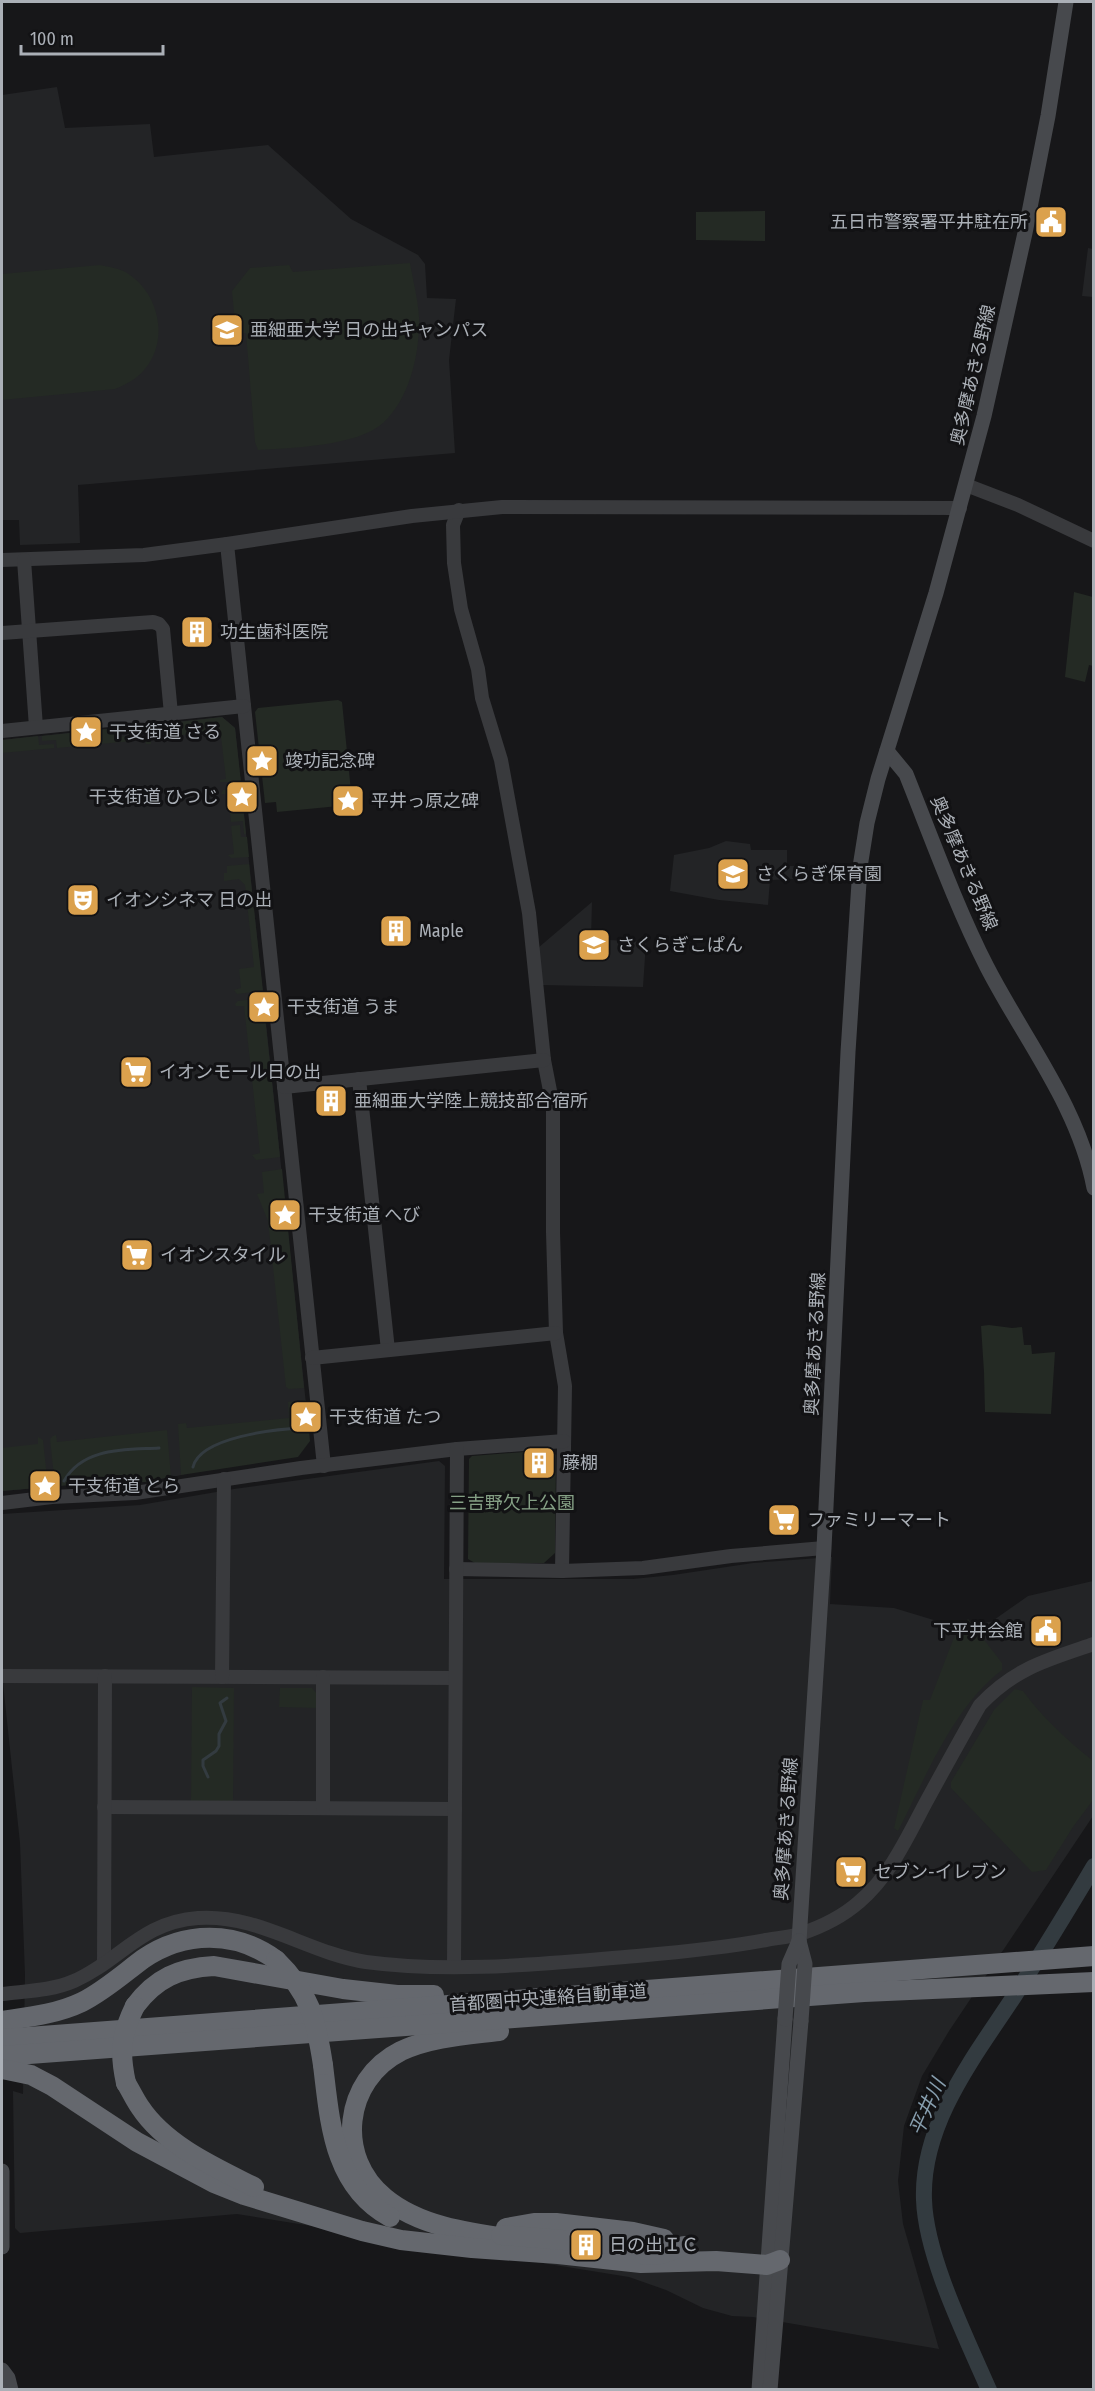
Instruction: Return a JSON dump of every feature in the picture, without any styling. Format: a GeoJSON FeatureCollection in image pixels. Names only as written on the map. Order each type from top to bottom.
{"type":"FeatureCollection","features":[{"type":"Feature","properties":{"kind":"highway"},"geometry":{"type":"LineString","coordinates":[[2,2021],[39,2015],[84,2001],[153,1953],[189,1939],[209,1937],[241,1942],[258,1948],[276,1960],[294,1978],[304,1994],[318,2034],[335,2147],[354,2186],[387,2215],[402,2222],[547,2260],[651,2271],[682,2251]]}},
{"type":"Feature","properties":{"kind":"highway","name":"首都圏中央連絡自動車道"},"geometry":{"type":"LineString","coordinates":[[2,2056],[686,2006],[1094,1956]]}},
{"type":"Feature","properties":{"kind":"highway"},"geometry":{"type":"LineString","coordinates":[[321,2220],[189,2152],[151,2121],[140,2108],[126,2083],[121,2047],[124,2027],[135,2006],[153,1985],[174,1973],[193,1967],[214,1966],[325,1986],[397,1995],[580,1995]]}},
{"type":"Feature","properties":{"kind":"highway","name":"首都圏中央連絡自動車道"},"geometry":{"type":"LineString","coordinates":[[2,2039],[580,1995],[866,1983],[1094,1982]]}},
{"type":"Feature","properties":{"kind":"highway"},"geometry":{"type":"LineString","coordinates":[[475,2241],[419,2217],[386,2199],[372,2185],[359,2166],[352,2148],[351,2127],[354,2108],[362,2088],[372,2073],[401,2051],[436,2041],[686,2006]]}},
{"type":"Feature","properties":{"kind":"highway"},"geometry":{"type":"LineString","coordinates":[[2,2069],[37,2077],[137,2142],[214,2183],[321,2220],[401,2240],[475,2241],[542,2223],[633,2232],[682,2251],[772,2260]]}},
{"type":"Feature","properties":{"kind":"main road","name":"奥多摩あきる野線"},"geometry":{"type":"LineString","coordinates":[[759,2390],[801,2021],[805,1964],[799,1938],[824,1548],[848,1052],[860,867],[867,823],[960,508],[997,361],[1048,116],[1066,2]]}},
{"type":"Feature","properties":{"kind":"main road","name":"奥多摩あきる野線"},"geometry":{"type":"LineString","coordinates":[[887,751],[906,774],[987,967],[1063,1101],[1085,1156],[1094,1188]]}},
{"type":"Feature","properties":{"kind":"main road","name":"奥多摩あきる野線"},"geometry":{"type":"LineString","coordinates":[[770,2390],[772,2260],[785,2019],[789,1964],[799,1938]]}},
{"type":"Feature","properties":{"kind":"main road"},"geometry":{"type":"LineString","coordinates":[[2,2171],[2,2247]]}},
{"type":"Feature","properties":{"kind":"main road"},"geometry":{"type":"LineString","coordinates":[[2,2370],[9,2378],[10,2390]]}},
{"type":"Feature","properties":{"kind":"street"},"geometry":{"type":"LineString","coordinates":[[966,485],[1018,505],[1094,541]]}},
{"type":"Feature","properties":{"kind":"street"},"geometry":{"type":"LineString","coordinates":[[2,560],[144,555],[459,510],[502,507],[960,508]]}},
{"type":"Feature","properties":{"kind":"street"},"geometry":{"type":"LineString","coordinates":[[459,510],[453,525],[454,563],[460,609],[478,669],[482,699],[501,760],[529,913],[544,1060],[554,1121],[553,1232],[556,1333],[565,1386],[562,1571]]}},
{"type":"Feature","properties":{"kind":"street"},"geometry":{"type":"LineString","coordinates":[[227,544],[324,1466]]}},
{"type":"Feature","properties":{"kind":"street"},"geometry":{"type":"LineString","coordinates":[[24,560],[36,727]]}},
{"type":"Feature","properties":{"kind":"street"},"geometry":{"type":"LineString","coordinates":[[2,633],[29,633],[153,622],[159,624],[163,629],[171,714]]}},
{"type":"Feature","properties":{"kind":"street"},"geometry":{"type":"LineString","coordinates":[[2,731],[244,706]]}},
{"type":"Feature","properties":{"kind":"street"},"geometry":{"type":"LineString","coordinates":[[284,1087],[544,1060]]}},
{"type":"Feature","properties":{"kind":"street"},"geometry":{"type":"LineString","coordinates":[[359,1079],[387,1350]]}},
{"type":"Feature","properties":{"kind":"street"},"geometry":{"type":"LineString","coordinates":[[312,1358],[556,1333]]}},
{"type":"Feature","properties":{"kind":"street"},"geometry":{"type":"LineString","coordinates":[[2,1503],[52,1497],[135,1493],[224,1479],[457,1449],[564,1441]]}},
{"type":"Feature","properties":{"kind":"street"},"geometry":{"type":"LineString","coordinates":[[454,1966],[457,1449]]}},
{"type":"Feature","properties":{"kind":"street"},"geometry":{"type":"LineString","coordinates":[[222,1677],[224,1479]]}},
{"type":"Feature","properties":{"kind":"street"},"geometry":{"type":"LineString","coordinates":[[456,1569],[562,1571],[643,1568],[731,1556],[824,1548]]}},
{"type":"Feature","properties":{"kind":"street"},"geometry":{"type":"LineString","coordinates":[[2,1994],[56,1987],[74,1981],[148,1932],[168,1923],[196,1918],[219,1918],[261,1927],[346,1959],[403,1965],[544,1963],[667,1953],[799,1938],[847,1912],[875,1887],[905,1841],[980,1705],[994,1690],[1017,1673],[1038,1663],[1094,1644]]}},
{"type":"Feature","properties":{"kind":"street"},"geometry":{"type":"LineString","coordinates":[[2,1676],[455,1678]]}},
{"type":"Feature","properties":{"kind":"street"},"geometry":{"type":"LineString","coordinates":[[104,1962],[105,1676]]}},
{"type":"Feature","properties":{"kind":"street"},"geometry":{"type":"LineString","coordinates":[[323,1677],[323,1808]]}},
{"type":"Feature","properties":{"kind":"street"},"geometry":{"type":"LineString","coordinates":[[105,1807],[454,1809]]}},
{"type":"Feature","properties":{"kind":"shaded area","name":"亜細亜大学 日の出キャンパス"},"geometry":{"type":"Polygon","coordinates":[[[57,87],[65,128],[150,124],[154,157],[268,145],[351,219],[418,255],[425,264],[427,298],[456,299],[449,360],[455,453],[78,485],[80,543],[20,545],[19,520],[2,520],[2,95],[57,87]]]}},
{"type":"Feature","properties":{"kind":"shaded area"},"geometry":{"type":"Polygon","coordinates":[[[1088,248],[1093,249],[1093,297],[1082,296],[1088,248]]]}},
{"type":"Feature","properties":{"kind":"shaded area","name":"イオンモール日の出"},"geometry":{"type":"Polygon","coordinates":[[[222,717],[235,728],[308,1423],[189,1473],[169,1478],[165,1438],[61,1486],[2,1491],[2,740],[222,717]]]}},
{"type":"Feature","properties":{"kind":"shaded area","name":"さくらぎ保育園"},"geometry":{"type":"Polygon","coordinates":[[[726,841],[750,844],[751,850],[787,850],[787,866],[794,866],[795,879],[770,880],[768,905],[719,900],[670,891],[674,855],[709,848],[726,841]]]}},
{"type":"Feature","properties":{"kind":"shaded area","name":"さくらぎこぱん"},"geometry":{"type":"Polygon","coordinates":[[[592,902],[591,939],[646,942],[643,987],[541,985],[538,948],[592,902]]]}},
{"type":"Feature","properties":{"kind":"shaded area"},"geometry":{"type":"Polygon","coordinates":[[[439,1461],[445,1466],[444,1579],[633,1579],[753,1563],[832,1557],[830,1604],[894,1608],[947,1624],[991,1622],[1028,1596],[1093,1581],[1093,1816],[949,2031],[922,2076],[904,2126],[898,2181],[903,2224],[939,2349],[753,2317],[732,2316],[703,2308],[666,2290],[629,2277],[237,2214],[20,2233],[15,2228],[13,2091],[23,2094],[25,1975],[20,1843],[2,1674],[2,1514],[140,1505],[234,1489],[439,1461]]]}},
{"type":"Feature","properties":{"kind":"green space"},"geometry":{"type":"Polygon","coordinates":[[[765,211],[765,241],[696,240],[696,212],[765,211]]]}},
{"type":"Feature","properties":{"kind":"green space"},"geometry":{"type":"Polygon","coordinates":[[[410,263],[417,297],[418,345],[407,388],[392,413],[372,431],[358,437],[324,444],[258,450],[255,442],[246,333],[236,333],[232,291],[250,268],[289,265],[293,272],[410,263]]]}},
{"type":"Feature","properties":{"kind":"green space"},"geometry":{"type":"Polygon","coordinates":[[[100,265],[127,273],[137,280],[151,300],[156,312],[158,337],[156,349],[148,365],[136,378],[115,389],[2,400],[2,274],[100,265]]]}},
{"type":"Feature","properties":{"kind":"green space"},"geometry":{"type":"Polygon","coordinates":[[[1074,592],[1093,597],[1093,666],[1089,665],[1085,682],[1065,677],[1074,592]]]}},
{"type":"Feature","properties":{"kind":"green space"},"geometry":{"type":"Polygon","coordinates":[[[338,700],[342,702],[352,801],[349,805],[277,812],[276,802],[265,803],[255,712],[258,708],[338,700]]]}},
{"type":"Feature","properties":{"kind":"green space"},"geometry":{"type":"Polygon","coordinates":[[[222,717],[235,728],[241,782],[220,782],[226,779],[221,737],[214,737],[214,732],[151,738],[151,744],[146,744],[144,726],[222,717]]]}},
{"type":"Feature","properties":{"kind":"green space"},"geometry":{"type":"Polygon","coordinates":[[[117,728],[118,737],[131,736],[132,741],[57,748],[56,740],[42,741],[42,736],[117,728]]]}},
{"type":"Feature","properties":{"kind":"green space"},"geometry":{"type":"Polygon","coordinates":[[[38,736],[39,745],[54,744],[54,748],[2,753],[2,740],[38,736]]]}},
{"type":"Feature","properties":{"kind":"green space"},"geometry":{"type":"Polygon","coordinates":[[[241,788],[246,834],[244,834],[243,821],[231,822],[228,794],[221,794],[223,790],[241,788]]]}},
{"type":"Feature","properties":{"kind":"green space"},"geometry":{"type":"Polygon","coordinates":[[[240,825],[241,837],[247,837],[249,857],[231,858],[228,855],[234,854],[231,826],[240,825]]]}},
{"type":"Feature","properties":{"kind":"green space"},"geometry":{"type":"Polygon","coordinates":[[[249,864],[263,991],[237,994],[234,990],[241,988],[239,969],[254,967],[245,885],[239,879],[224,881],[224,873],[227,873],[227,866],[249,864]]]}},
{"type":"Feature","properties":{"kind":"green space"},"geometry":{"type":"Polygon","coordinates":[[[263,998],[280,1157],[256,1160],[252,1155],[260,1153],[244,1006],[235,1004],[238,1001],[263,998]]]}},
{"type":"Feature","properties":{"kind":"green space"},"geometry":{"type":"Polygon","coordinates":[[[282,1169],[304,1388],[289,1389],[286,1387],[268,1221],[257,1194],[264,1193],[262,1172],[282,1169]]]}},
{"type":"Feature","properties":{"kind":"green space"},"geometry":{"type":"Polygon","coordinates":[[[981,1326],[1022,1327],[1024,1345],[1031,1345],[1032,1354],[1055,1352],[1051,1414],[985,1412],[981,1326]]]}},
{"type":"Feature","properties":{"kind":"green space"},"geometry":{"type":"Polygon","coordinates":[[[306,1400],[310,1441],[298,1457],[181,1475],[178,1424],[186,1423],[187,1428],[289,1418],[288,1402],[306,1400]]]}},
{"type":"Feature","properties":{"kind":"green space"},"geometry":{"type":"Polygon","coordinates":[[[167,1430],[171,1477],[145,1482],[55,1486],[50,1439],[53,1436],[56,1435],[57,1442],[167,1430]]]}},
{"type":"Feature","properties":{"kind":"green space"},"geometry":{"type":"Polygon","coordinates":[[[38,1437],[43,1440],[48,1487],[2,1491],[2,1448],[38,1444],[38,1437]]]}},
{"type":"Feature","properties":{"kind":"green space","name":"三吉野欠上公園"},"geometry":{"type":"Polygon","coordinates":[[[551,1450],[556,1455],[555,1553],[544,1563],[475,1563],[468,1559],[469,1459],[472,1456],[551,1450]]]}},
{"type":"Feature","properties":{"kind":"green space"},"geometry":{"type":"Polygon","coordinates":[[[968,1619],[1002,1663],[1002,1670],[969,1703],[955,1723],[930,1766],[898,1831],[894,1828],[923,1700],[930,1700],[953,1640],[968,1619]]]}},
{"type":"Feature","properties":{"kind":"green space"},"geometry":{"type":"Polygon","coordinates":[[[192,1687],[234,1688],[233,1802],[191,1802],[192,1687]]]}},
{"type":"Feature","properties":{"kind":"green space"},"geometry":{"type":"Polygon","coordinates":[[[280,1688],[312,1688],[317,1694],[317,1708],[279,1707],[280,1688]]]}},
{"type":"Feature","properties":{"kind":"green space"},"geometry":{"type":"Polygon","coordinates":[[[1015,1689],[1023,1691],[1056,1728],[1093,1761],[1093,1800],[1046,1870],[1032,1872],[951,1788],[951,1782],[994,1710],[1015,1689]]]}},
{"type":"Feature","properties":{"kind":"waterway"},"geometry":{"type":"LineString","coordinates":[[193,1467],[199,1457],[209,1448],[224,1442],[258,1433],[303,1428]]}},
{"type":"Feature","properties":{"kind":"waterway"},"geometry":{"type":"LineString","coordinates":[[64,1481],[72,1470],[93,1456],[119,1450],[159,1448]]}},
{"type":"Feature","properties":{"kind":"waterway"},"geometry":{"type":"LineString","coordinates":[[208,1777],[203,1760],[219,1746],[219,1734],[226,1721],[220,1703],[227,1698]]}},
{"type":"Feature","properties":{"kind":"waterway","name":"平井川"},"geometry":{"type":"LineString","coordinates":[[989,2390],[939,2271],[926,2222],[925,2172],[931,2144],[953,2092],[1094,1866]]}},
{"type":"Feature","properties":{"kind":"place","name":"五日市警察署平井駐在所"},"geometry":{"type":"Point","coordinates":[1051,222]}},
{"type":"Feature","properties":{"kind":"place","name":"亜細亜大学 日の出キャンパス"},"geometry":{"type":"Point","coordinates":[227,330]}},
{"type":"Feature","properties":{"kind":"place","name":"功生歯科医院"},"geometry":{"type":"Point","coordinates":[197,632]}},
{"type":"Feature","properties":{"kind":"place","name":"干支街道 さる"},"geometry":{"type":"Point","coordinates":[86,732]}},
{"type":"Feature","properties":{"kind":"place","name":"竣功記念碑"},"geometry":{"type":"Point","coordinates":[262,761]}},
{"type":"Feature","properties":{"kind":"place","name":"干支街道 ひつじ"},"geometry":{"type":"Point","coordinates":[242,797]}},
{"type":"Feature","properties":{"kind":"place","name":"平井っ原之碑"},"geometry":{"type":"Point","coordinates":[348,801]}},
{"type":"Feature","properties":{"kind":"place","name":"さくらぎ保育園"},"geometry":{"type":"Point","coordinates":[733,874]}},
{"type":"Feature","properties":{"kind":"place","name":"イオンシネマ 日の出"},"geometry":{"type":"Point","coordinates":[83,900]}},
{"type":"Feature","properties":{"kind":"place","name":"Maple"},"geometry":{"type":"Point","coordinates":[396,931]}},
{"type":"Feature","properties":{"kind":"place","name":"さくらぎこぱん"},"geometry":{"type":"Point","coordinates":[594,945]}},
{"type":"Feature","properties":{"kind":"place","name":"干支街道 うま"},"geometry":{"type":"Point","coordinates":[264,1007]}},
{"type":"Feature","properties":{"kind":"place","name":"イオンモール日の出"},"geometry":{"type":"Point","coordinates":[136,1072]}},
{"type":"Feature","properties":{"kind":"place","name":"亜細亜大学陸上競技部合宿所"},"geometry":{"type":"Point","coordinates":[331,1101]}},
{"type":"Feature","properties":{"kind":"place","name":"干支街道 へび"},"geometry":{"type":"Point","coordinates":[285,1215]}},
{"type":"Feature","properties":{"kind":"place","name":"イオンスタイル"},"geometry":{"type":"Point","coordinates":[137,1255]}},
{"type":"Feature","properties":{"kind":"place","name":"干支街道 たつ"},"geometry":{"type":"Point","coordinates":[306,1417]}},
{"type":"Feature","properties":{"kind":"place","name":"藤棚"},"geometry":{"type":"Point","coordinates":[539,1463]}},
{"type":"Feature","properties":{"kind":"place","name":"干支街道 とら"},"geometry":{"type":"Point","coordinates":[45,1486]}},
{"type":"Feature","properties":{"kind":"place","name":"ファミリーマート"},"geometry":{"type":"Point","coordinates":[784,1520]}},
{"type":"Feature","properties":{"kind":"place","name":"下平井会館"},"geometry":{"type":"Point","coordinates":[1046,1631]}},
{"type":"Feature","properties":{"kind":"place","name":"セブン-イレブン"},"geometry":{"type":"Point","coordinates":[851,1872]}},
{"type":"Feature","properties":{"kind":"place","name":"日の出ＩＣ"},"geometry":{"type":"Point","coordinates":[586,2245]}}]}
